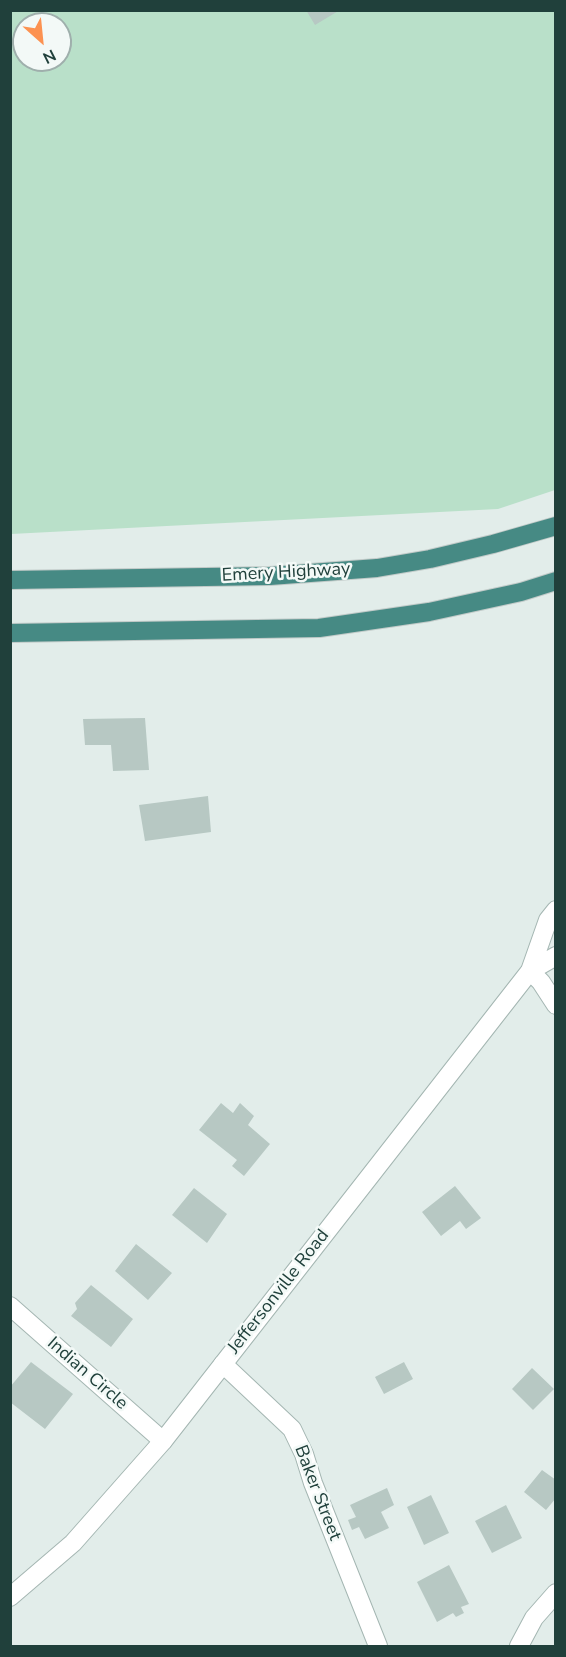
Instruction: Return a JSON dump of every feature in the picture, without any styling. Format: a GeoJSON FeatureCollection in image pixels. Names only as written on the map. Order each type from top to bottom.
{"type":"FeatureCollection","features":[{"type":"Feature","properties":{"kind":"highway","name":"Emery Highway"},"geometry":{"type":"LineString","coordinates":[[10,580],[270,576],[377,568],[430,559],[555,526]]}},
{"type":"Feature","properties":{"kind":"highway"},"geometry":{"type":"LineString","coordinates":[[10,633],[319,628],[429,612],[521,592],[555,581]]}},
{"type":"Feature","properties":{"kind":"street","name":"Jeffersonville Road"},"geometry":{"type":"LineString","coordinates":[[10,1597],[73,1543],[163,1441],[530,971],[548,920],[555,910]]}},
{"type":"Feature","properties":{"kind":"street","name":"Jeffersonville Road"},"geometry":{"type":"LineString","coordinates":[[530,971],[555,956]]}},
{"type":"Feature","properties":{"kind":"street"},"geometry":{"type":"LineString","coordinates":[[530,971],[542,982],[555,1005]]}},
{"type":"Feature","properties":{"kind":"street","name":"Indian Circle"},"geometry":{"type":"LineString","coordinates":[[10,1306],[163,1441]]}},
{"type":"Feature","properties":{"kind":"street","name":"Baker Street"},"geometry":{"type":"LineString","coordinates":[[223,1364],[292,1429],[304,1454],[313,1483],[378,1647]]}},
{"type":"Feature","properties":{"kind":"street"},"geometry":{"type":"LineString","coordinates":[[519,1647],[534,1618],[555,1593]]}},
{"type":"Feature","properties":{"kind":"green space"},"geometry":{"type":"Polygon","coordinates":[[[11,11],[555,11],[555,490],[498,509],[11,534],[11,11]]]}},
{"type":"Feature","properties":{"kind":"building"},"geometry":{"type":"Polygon","coordinates":[[[306,10],[340,10],[315,25],[306,10]]]}},
{"type":"Feature","properties":{"kind":"building"},"geometry":{"type":"Polygon","coordinates":[[[145,718],[149,770],[113,771],[111,745],[85,745],[83,719],[145,718]]]}},
{"type":"Feature","properties":{"kind":"building"},"geometry":{"type":"Polygon","coordinates":[[[208,796],[211,832],[145,841],[139,805],[208,796]]]}},
{"type":"Feature","properties":{"kind":"building"},"geometry":{"type":"Polygon","coordinates":[[[221,1103],[233,1113],[240,1103],[254,1116],[248,1125],[270,1144],[244,1176],[232,1166],[237,1160],[199,1130],[221,1103]]]}},
{"type":"Feature","properties":{"kind":"building"},"geometry":{"type":"Polygon","coordinates":[[[455,1186],[481,1218],[466,1229],[460,1221],[441,1236],[422,1212],[455,1186]]]}},
{"type":"Feature","properties":{"kind":"building"},"geometry":{"type":"Polygon","coordinates":[[[194,1188],[227,1214],[207,1243],[172,1215],[194,1188]]]}},
{"type":"Feature","properties":{"kind":"building"},"geometry":{"type":"Polygon","coordinates":[[[136,1244],[172,1273],[148,1300],[115,1271],[136,1244]]]}},
{"type":"Feature","properties":{"kind":"building"},"geometry":{"type":"Polygon","coordinates":[[[91,1285],[133,1319],[111,1347],[71,1316],[77,1309],[75,1303],[91,1285]]]}},
{"type":"Feature","properties":{"kind":"building"},"geometry":{"type":"Polygon","coordinates":[[[31,1362],[73,1394],[45,1429],[10,1402],[10,1387],[31,1362]]]}},
{"type":"Feature","properties":{"kind":"building"},"geometry":{"type":"Polygon","coordinates":[[[404,1362],[413,1379],[384,1394],[375,1377],[404,1362]]]}},
{"type":"Feature","properties":{"kind":"building"},"geometry":{"type":"Polygon","coordinates":[[[532,1368],[554,1389],[533,1410],[512,1389],[532,1368]]]}},
{"type":"Feature","properties":{"kind":"building"},"geometry":{"type":"Polygon","coordinates":[[[542,1470],[556,1480],[556,1498],[546,1510],[524,1492],[542,1470]]]}},
{"type":"Feature","properties":{"kind":"building"},"geometry":{"type":"Polygon","coordinates":[[[387,1488],[394,1505],[381,1512],[389,1528],[365,1539],[359,1527],[352,1530],[348,1520],[356,1517],[350,1505],[387,1488]]]}},
{"type":"Feature","properties":{"kind":"building"},"geometry":{"type":"Polygon","coordinates":[[[431,1495],[449,1533],[424,1545],[407,1507],[431,1495]]]}},
{"type":"Feature","properties":{"kind":"building"},"geometry":{"type":"Polygon","coordinates":[[[506,1505],[522,1538],[492,1553],[475,1521],[506,1505]]]}},
{"type":"Feature","properties":{"kind":"building"},"geometry":{"type":"Polygon","coordinates":[[[449,1565],[469,1604],[461,1607],[464,1613],[456,1617],[453,1613],[437,1622],[417,1582],[449,1565]]]}}]}
